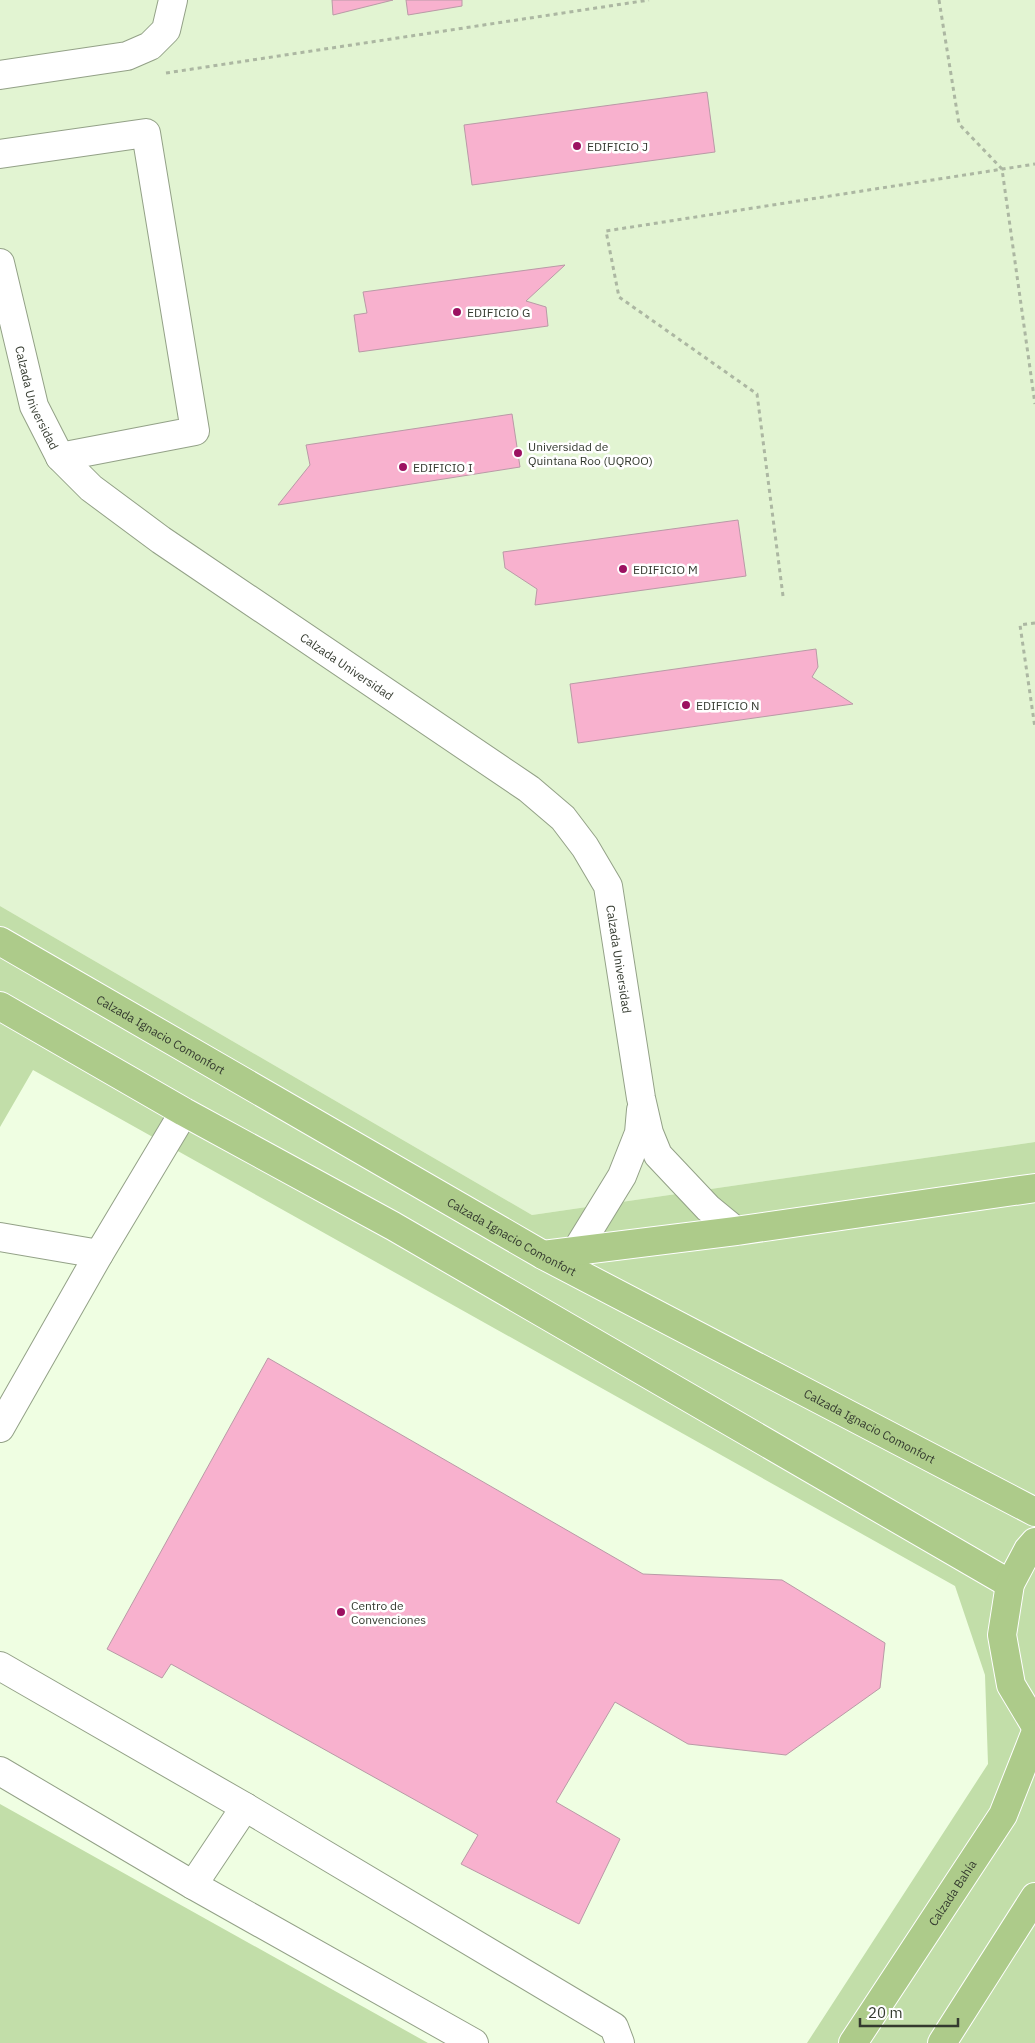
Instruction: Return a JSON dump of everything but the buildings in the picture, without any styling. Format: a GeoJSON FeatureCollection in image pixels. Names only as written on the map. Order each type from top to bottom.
{"type":"FeatureCollection","features":[{"type":"Feature","properties":{"kind":"main road","name":"Calzada Ignacio Comonfort"},"geometry":{"type":"LineString","coordinates":[[0,941],[543,1255],[1035,1512]]}},
{"type":"Feature","properties":{"kind":"main road"},"geometry":{"type":"LineString","coordinates":[[0,1006],[184,1112],[393,1226],[1010,1584]]}},
{"type":"Feature","properties":{"kind":"main road"},"geometry":{"type":"LineString","coordinates":[[543,1255],[736,1231],[1035,1188]]}},
{"type":"Feature","properties":{"kind":"main road"},"geometry":{"type":"LineString","coordinates":[[1035,1542],[1028,1550],[1010,1584],[1002,1635],[1011,1685],[1035,1725]]}},
{"type":"Feature","properties":{"kind":"main road","name":"Calzada Bahía"},"geometry":{"type":"LineString","coordinates":[[854,2043],[1004,1815],[1035,1734]]}},
{"type":"Feature","properties":{"kind":"main road"},"geometry":{"type":"LineString","coordinates":[[942,2043],[1035,1897]]}},
{"type":"Feature","properties":{"kind":"lane"},"geometry":{"type":"LineString","coordinates":[[0,75],[127,56],[150,46],[166,30],[173,0]]}},
{"type":"Feature","properties":{"kind":"lane"},"geometry":{"type":"LineString","coordinates":[[0,154],[146,134],[195,431],[60,457]]}},
{"type":"Feature","properties":{"kind":"lane","name":"Calzada Universidad"},"geometry":{"type":"LineString","coordinates":[[0,263],[34,406],[60,457],[91,488],[160,540],[529,789],[563,818],[585,846],[608,886],[649,1133],[658,1155],[702,1202],[736,1231]]}},
{"type":"Feature","properties":{"kind":"lane","name":"Calzada Universidad"},"geometry":{"type":"LineString","coordinates":[[576,1251],[622,1176],[639,1133],[642,1098]]}},
{"type":"Feature","properties":{"kind":"lane"},"geometry":{"type":"LineString","coordinates":[[0,1428],[99,1254],[184,1112]]}},
{"type":"Feature","properties":{"kind":"lane"},"geometry":{"type":"LineString","coordinates":[[0,1237],[99,1254]]}},
{"type":"Feature","properties":{"kind":"lane"},"geometry":{"type":"LineString","coordinates":[[0,1666],[245,1807],[614,2026],[620,2043]]}},
{"type":"Feature","properties":{"kind":"lane"},"geometry":{"type":"LineString","coordinates":[[0,1771],[193,1884],[474,2043]]}},
{"type":"Feature","properties":{"kind":"lane"},"geometry":{"type":"LineString","coordinates":[[193,1884],[245,1807]]}},
{"type":"Feature","properties":{"kind":"path"},"geometry":{"type":"LineString","coordinates":[[157,74],[649,0]]}},
{"type":"Feature","properties":{"kind":"path"},"geometry":{"type":"LineString","coordinates":[[939,0],[959,124],[1002,169],[1035,404]]}},
{"type":"Feature","properties":{"kind":"path"},"geometry":{"type":"LineString","coordinates":[[783,596],[757,394],[619,297],[606,231],[1035,164]]}},
{"type":"Feature","properties":{"kind":"path"},"geometry":{"type":"LineString","coordinates":[[1035,623],[1020,625],[1035,728]]}},
{"type":"Feature","properties":{"kind":"shaded area","name":"Universidad de Quintana Roo (UQROO)"},"geometry":{"type":"Polygon","coordinates":[[[0,0],[1035,0],[1035,1142],[532,1215],[0,906],[0,0]]]}},
{"type":"Feature","properties":{"kind":"shaded area"},"geometry":{"type":"Polygon","coordinates":[[[0,906],[532,1215],[1035,1142],[1035,2043],[807,2043],[988,1764],[985,1675],[955,1586],[33,1070],[0,1127],[0,906]]]}},
{"type":"Feature","properties":{"kind":"shaded area"},"geometry":{"type":"Polygon","coordinates":[[[0,1804],[428,2043],[0,2043],[0,1804]]]}},
{"type":"Feature","properties":{"kind":"place","name":"EDIFICIO J"},"geometry":{"type":"Point","coordinates":[577,146]}},
{"type":"Feature","properties":{"kind":"place","name":"EDIFICIO G"},"geometry":{"type":"Point","coordinates":[457,312]}},
{"type":"Feature","properties":{"kind":"place","name":"Universidad de Quintana Roo (UQROO)"},"geometry":{"type":"Point","coordinates":[518,453]}},
{"type":"Feature","properties":{"kind":"place","name":"EDIFICIO I"},"geometry":{"type":"Point","coordinates":[403,467]}},
{"type":"Feature","properties":{"kind":"place","name":"EDIFICIO M"},"geometry":{"type":"Point","coordinates":[623,569]}},
{"type":"Feature","properties":{"kind":"place","name":"EDIFICIO N"},"geometry":{"type":"Point","coordinates":[686,705]}},
{"type":"Feature","properties":{"kind":"place","name":"Centro de Convenciones"},"geometry":{"type":"Point","coordinates":[341,1612]}}]}
